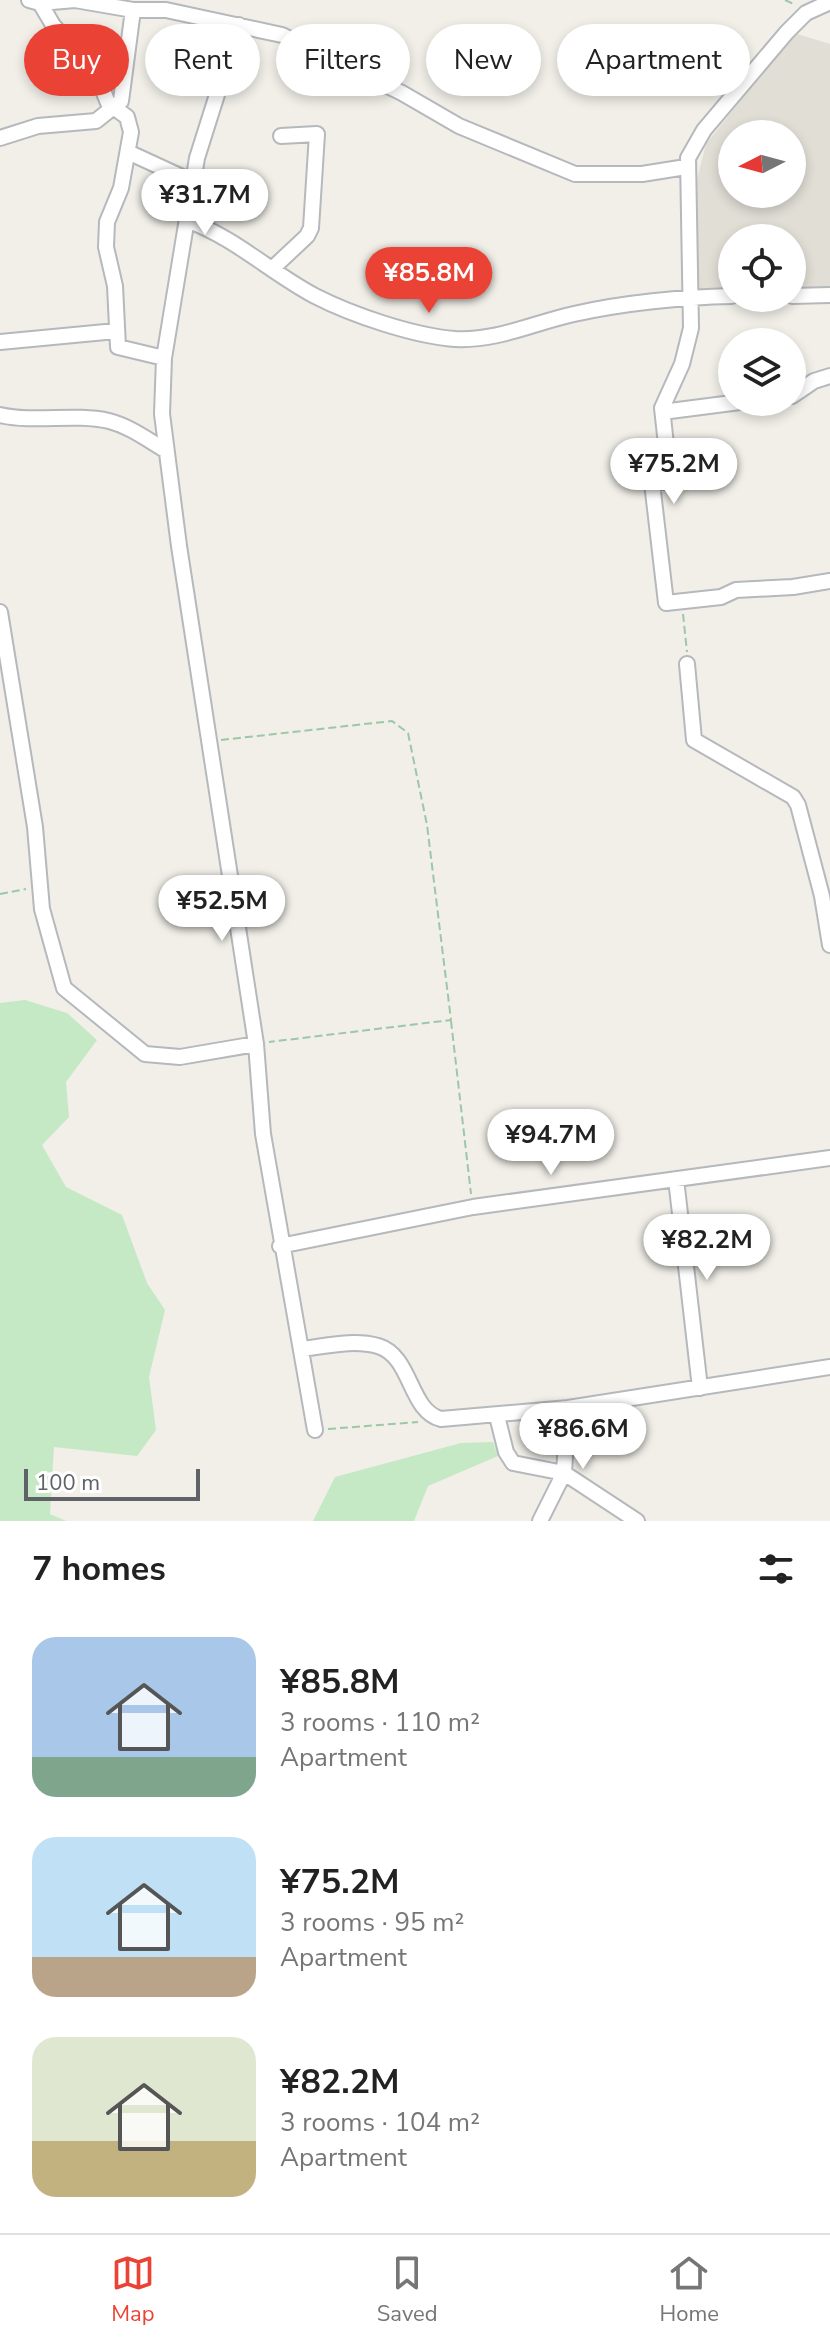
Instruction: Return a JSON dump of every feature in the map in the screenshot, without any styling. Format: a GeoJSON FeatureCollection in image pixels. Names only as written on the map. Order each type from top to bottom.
{"type":"FeatureCollection","features":[{"type":"Feature","properties":{"kind":"street"},"geometry":{"type":"LineString","coordinates":[[34,2],[75,0],[138,6],[234,24]]}},
{"type":"Feature","properties":{"kind":"street"},"geometry":{"type":"LineString","coordinates":[[34,2],[89,66],[108,103],[127,117],[131,132],[130,153],[107,222],[106,247],[115,286],[118,347],[164,358]]}},
{"type":"Feature","properties":{"kind":"street"},"geometry":{"type":"LineString","coordinates":[[830,2],[806,13],[787,32],[694,143],[686,167],[690,298],[688,346],[662,408],[670,481],[652,483],[666,603],[721,597],[736,590],[793,587],[830,581]]}},
{"type":"Feature","properties":{"kind":"street"},"geometry":{"type":"LineString","coordinates":[[0,138],[38,126],[96,121],[121,101],[138,6]]}},
{"type":"Feature","properties":{"kind":"street"},"geometry":{"type":"LineString","coordinates":[[260,31],[301,42],[459,126],[562,170],[615,176],[686,167]]}},
{"type":"Feature","properties":{"kind":"street"},"geometry":{"type":"LineString","coordinates":[[216,96],[193,182],[164,358],[165,450],[256,1044],[263,1134],[280,1246],[315,1430]]}},
{"type":"Feature","properties":{"kind":"street"},"geometry":{"type":"LineString","coordinates":[[274,267],[307,236],[311,228],[316,165],[317,134],[281,136]]}},
{"type":"Feature","properties":{"kind":"street"},"geometry":{"type":"LineString","coordinates":[[130,153],[193,182]]}},
{"type":"Feature","properties":{"kind":"street"},"geometry":{"type":"LineString","coordinates":[[189,221],[274,267],[314,295],[351,311],[429,335],[455,339],[497,337],[578,313],[718,297]]}},
{"type":"Feature","properties":{"kind":"street"},"geometry":{"type":"LineString","coordinates":[[806,296],[830,295]]}},
{"type":"Feature","properties":{"kind":"street"},"geometry":{"type":"LineString","coordinates":[[0,342],[116,331]]}},
{"type":"Feature","properties":{"kind":"street"},"geometry":{"type":"LineString","coordinates":[[806,386],[830,376]]}},
{"type":"Feature","properties":{"kind":"street"},"geometry":{"type":"LineString","coordinates":[[662,408],[670,411],[718,405]]}},
{"type":"Feature","properties":{"kind":"street"},"geometry":{"type":"LineString","coordinates":[[0,415],[28,420],[89,418],[110,421],[165,450]]}},
{"type":"Feature","properties":{"kind":"street"},"geometry":{"type":"LineString","coordinates":[[0,612],[35,827],[42,909],[64,988],[145,1054],[180,1057],[256,1044]]}},
{"type":"Feature","properties":{"kind":"street"},"geometry":{"type":"LineString","coordinates":[[687,664],[694,740],[793,797],[798,805],[822,896],[830,945]]}},
{"type":"Feature","properties":{"kind":"street"},"geometry":{"type":"LineString","coordinates":[[280,1246],[473,1207],[830,1158]]}},
{"type":"Feature","properties":{"kind":"street"},"geometry":{"type":"LineString","coordinates":[[676,1179],[700,1388]]}},
{"type":"Feature","properties":{"kind":"street"},"geometry":{"type":"LineString","coordinates":[[302,1349],[338,1344],[379,1346],[392,1354],[432,1417],[497,1416],[568,1408],[830,1367]]}},
{"type":"Feature","properties":{"kind":"street"},"geometry":{"type":"LineString","coordinates":[[540,1521],[564,1473],[568,1408]]}},
{"type":"Feature","properties":{"kind":"street"},"geometry":{"type":"LineString","coordinates":[[497,1416],[506,1452],[513,1463],[564,1473],[616,1514],[637,1521]]}},
{"type":"Feature","properties":{"kind":"path"},"geometry":{"type":"LineString","coordinates":[[681,601],[687,664]]}},
{"type":"Feature","properties":{"kind":"path"},"geometry":{"type":"LineString","coordinates":[[212,741],[381,722],[403,726],[408,733],[427,825],[473,1207]]}},
{"type":"Feature","properties":{"kind":"path"},"geometry":{"type":"LineString","coordinates":[[0,894],[41,886]]}},
{"type":"Feature","properties":{"kind":"path"},"geometry":{"type":"LineString","coordinates":[[256,1044],[451,1020]]}},
{"type":"Feature","properties":{"kind":"path"},"geometry":{"type":"LineString","coordinates":[[315,1430],[428,1421],[432,1417]]}},
{"type":"Feature","properties":{"kind":"shaded area"},"geometry":{"type":"Polygon","coordinates":[[[794,33],[830,44],[830,290],[806,290],[806,224],[718,224],[718,289],[699,289],[695,282],[694,191],[706,144],[718,129],[718,208],[806,208],[806,120],[725,120],[744,96],[750,96],[750,88],[794,33]]]}},
{"type":"Feature","properties":{"kind":"green space"},"geometry":{"type":"Polygon","coordinates":[[[25,1000],[67,1013],[97,1040],[66,1082],[69,1117],[42,1145],[66,1187],[122,1215],[147,1283],[165,1310],[149,1377],[156,1430],[137,1456],[54,1447],[50,1514],[66,1521],[0,1521],[0,1003],[25,1000]]]}},
{"type":"Feature","properties":{"kind":"green space"},"geometry":{"type":"Polygon","coordinates":[[[493,1442],[498,1456],[428,1486],[414,1521],[313,1521],[335,1477],[461,1443],[493,1442]]]}}]}
